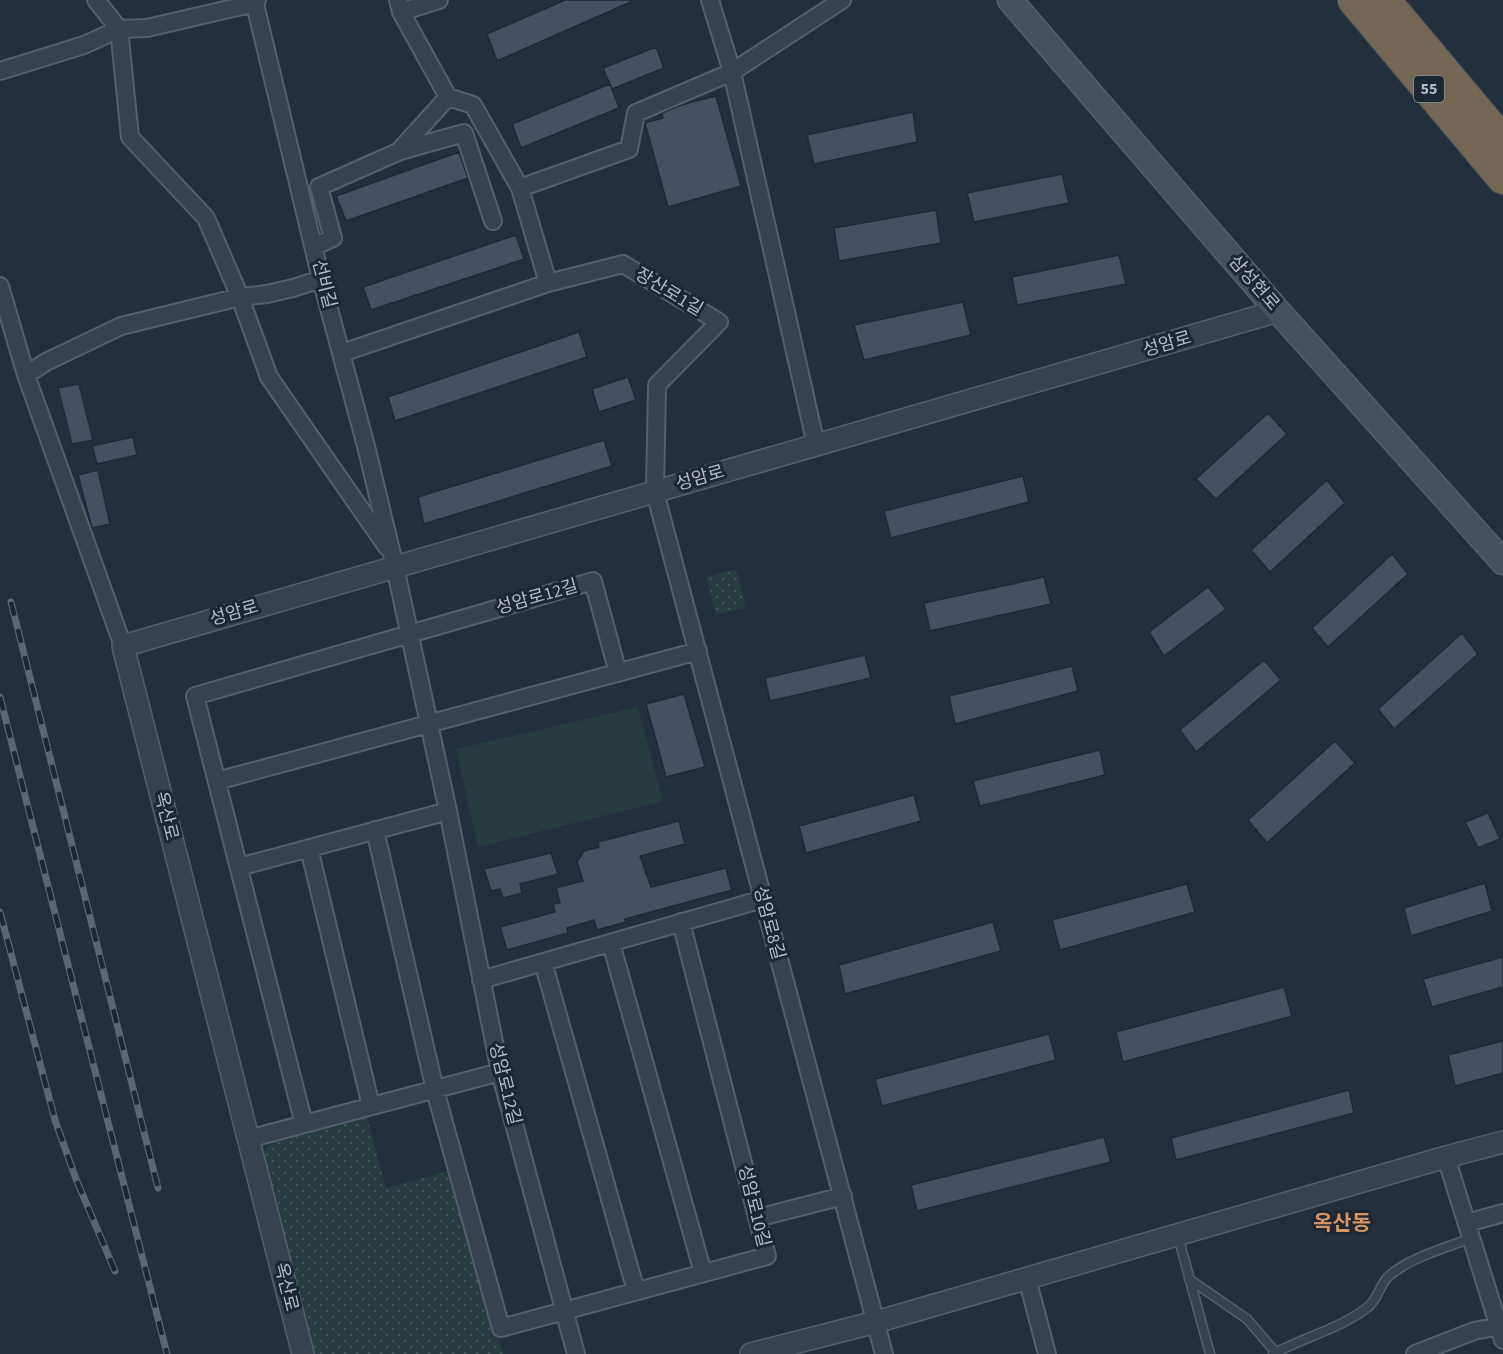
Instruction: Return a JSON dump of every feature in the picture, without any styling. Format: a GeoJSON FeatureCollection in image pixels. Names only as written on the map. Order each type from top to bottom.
{"type":"FeatureCollection","features":[{"type":"Feature","properties":{"kind":"highway","name":"55"},"geometry":{"type":"LineString","coordinates":[[1354,0],[1503,178]]}},
{"type":"Feature","properties":{"kind":"highway","name":"55"},"geometry":{"type":"LineString","coordinates":[[1384,0],[1503,142]]}},
{"type":"Feature","properties":{"kind":"main road","name":"삼성현로"},"geometry":{"type":"LineString","coordinates":[[1010,0],[1278,311],[1503,562]]}},
{"type":"Feature","properties":{"kind":"street"},"geometry":{"type":"LineString","coordinates":[[96,0],[119,30],[130,137],[206,218],[240,297],[269,377],[394,561]]}},
{"type":"Feature","properties":{"kind":"street"},"geometry":{"type":"LineString","coordinates":[[439,0],[399,6],[448,97],[473,105],[520,188],[548,283]]}},
{"type":"Feature","properties":{"kind":"street"},"geometry":{"type":"LineString","coordinates":[[710,0],[732,72],[816,445]]}},
{"type":"Feature","properties":{"kind":"street"},"geometry":{"type":"LineString","coordinates":[[520,188],[629,149],[636,113],[732,72],[842,0]]}},
{"type":"Feature","properties":{"kind":"street"},"geometry":{"type":"LineString","coordinates":[[0,71],[84,45],[119,30],[147,28],[256,1]]}},
{"type":"Feature","properties":{"kind":"street","name":"선비길"},"geometry":{"type":"LineString","coordinates":[[256,1],[321,279],[394,561]]}},
{"type":"Feature","properties":{"kind":"street"},"geometry":{"type":"LineString","coordinates":[[400,151],[448,97]]}},
{"type":"Feature","properties":{"kind":"street"},"geometry":{"type":"LineString","coordinates":[[315,246],[333,238],[319,187],[400,151],[464,133],[492,220]]}},
{"type":"Feature","properties":{"kind":"street","name":"장산로1길"},"geometry":{"type":"LineString","coordinates":[[342,353],[548,283],[623,264],[719,322]]}},
{"type":"Feature","properties":{"kind":"street"},"geometry":{"type":"LineString","coordinates":[[26,375],[46,362],[121,326],[240,297],[267,294],[321,279]]}},
{"type":"Feature","properties":{"kind":"street","name":"옥산로"},"geometry":{"type":"LineString","coordinates":[[0,286],[26,375],[123,646],[303,1354]]}},
{"type":"Feature","properties":{"kind":"street","name":"성암로"},"geometry":{"type":"LineString","coordinates":[[123,646],[394,561],[655,492],[1278,311]]}},
{"type":"Feature","properties":{"kind":"street","name":"성암로8길"},"geometry":{"type":"LineString","coordinates":[[719,322],[657,385],[655,492],[884,1354]]}},
{"type":"Feature","properties":{"kind":"street","name":"성암로12길"},"geometry":{"type":"LineString","coordinates":[[394,561],[430,723],[500,1072],[576,1354]]}},
{"type":"Feature","properties":{"kind":"street","name":"성암로12길"},"geometry":{"type":"LineString","coordinates":[[217,782],[195,696],[592,581],[618,673]]}},
{"type":"Feature","properties":{"kind":"street"},"geometry":{"type":"LineString","coordinates":[[304,1124],[217,782],[698,651]]}},
{"type":"Feature","properties":{"kind":"street"},"geometry":{"type":"LineString","coordinates":[[239,867],[448,811]]}},
{"type":"Feature","properties":{"kind":"street"},"geometry":{"type":"LineString","coordinates":[[375,830],[435,1090]]}},
{"type":"Feature","properties":{"kind":"street"},"geometry":{"type":"LineString","coordinates":[[309,848],[371,1106]]}},
{"type":"Feature","properties":{"kind":"street"},"geometry":{"type":"LineString","coordinates":[[481,980],[762,899]]}},
{"type":"Feature","properties":{"kind":"street","name":"성암로10길"},"geometry":{"type":"LineString","coordinates":[[435,1090],[501,1328],[767,1256],[681,922]]}},
{"type":"Feature","properties":{"kind":"street"},"geometry":{"type":"LineString","coordinates":[[611,943],[703,1273]]}},
{"type":"Feature","properties":{"kind":"street"},"geometry":{"type":"LineString","coordinates":[[543,962],[636,1291]]}},
{"type":"Feature","properties":{"kind":"street"},"geometry":{"type":"LineString","coordinates":[[248,1138],[500,1072]]}},
{"type":"Feature","properties":{"kind":"street"},"geometry":{"type":"LineString","coordinates":[[751,1354],[876,1322],[1503,1142]]}},
{"type":"Feature","properties":{"kind":"street"},"geometry":{"type":"LineString","coordinates":[[1415,1354],[1474,1331],[1501,1333],[1446,1157]]}},
{"type":"Feature","properties":{"kind":"street"},"geometry":{"type":"LineString","coordinates":[[757,1218],[843,1196]]}},
{"type":"Feature","properties":{"kind":"street"},"geometry":{"type":"LineString","coordinates":[[1469,1231],[1503,1213]]}},
{"type":"Feature","properties":{"kind":"street"},"geometry":{"type":"LineString","coordinates":[[1027,1278],[1047,1354]]}},
{"type":"Feature","properties":{"kind":"lane"},"geometry":{"type":"LineString","coordinates":[[1189,1279],[1247,1319],[1276,1354],[1334,1327],[1369,1307],[1382,1284],[1400,1268],[1469,1231]]}},
{"type":"Feature","properties":{"kind":"lane"},"geometry":{"type":"LineString","coordinates":[[1178,1234],[1210,1354]]}},
{"type":"Feature","properties":{"kind":"green space"},"geometry":{"type":"Polygon","coordinates":[[[736,569],[746,607],[716,615],[706,577],[736,569]]]}},
{"type":"Feature","properties":{"kind":"green space"},"geometry":{"type":"Polygon","coordinates":[[[638,707],[663,801],[478,847],[456,749],[638,707]]]}},
{"type":"Feature","properties":{"kind":"green space"},"geometry":{"type":"Polygon","coordinates":[[[367,1118],[386,1188],[453,1170],[503,1354],[311,1354],[258,1159],[269,1144],[367,1118]]]}},
{"type":"Feature","properties":{"kind":"building"},"geometry":{"type":"Polygon","coordinates":[[[565,0],[635,0],[497,61],[487,34],[565,0]]]}},
{"type":"Feature","properties":{"kind":"building"},"geometry":{"type":"Polygon","coordinates":[[[656,47],[664,68],[612,89],[603,68],[656,47]]]}},
{"type":"Feature","properties":{"kind":"building"},"geometry":{"type":"Polygon","coordinates":[[[610,84],[619,108],[521,148],[512,124],[610,84]]]}},
{"type":"Feature","properties":{"kind":"building"},"geometry":{"type":"Polygon","coordinates":[[[716,96],[741,186],[668,207],[645,123],[663,118],[662,113],[681,105],[716,96]]]}},
{"type":"Feature","properties":{"kind":"building"},"geometry":{"type":"Polygon","coordinates":[[[913,112],[917,142],[814,164],[807,135],[913,112]]]}},
{"type":"Feature","properties":{"kind":"building"},"geometry":{"type":"Polygon","coordinates":[[[459,152],[468,178],[346,221],[336,196],[459,152]]]}},
{"type":"Feature","properties":{"kind":"building"},"geometry":{"type":"Polygon","coordinates":[[[1062,174],[1069,203],[974,222],[967,193],[1062,174]]]}},
{"type":"Feature","properties":{"kind":"building"},"geometry":{"type":"Polygon","coordinates":[[[936,210],[941,243],[839,261],[834,228],[936,210]]]}},
{"type":"Feature","properties":{"kind":"building"},"geometry":{"type":"Polygon","coordinates":[[[516,235],[524,259],[371,310],[363,287],[516,235]]]}},
{"type":"Feature","properties":{"kind":"building"},"geometry":{"type":"Polygon","coordinates":[[[1119,255],[1126,284],[1017,305],[1012,277],[1119,255]]]}},
{"type":"Feature","properties":{"kind":"building"},"geometry":{"type":"Polygon","coordinates":[[[963,302],[971,335],[864,360],[854,325],[963,302]]]}},
{"type":"Feature","properties":{"kind":"building"},"geometry":{"type":"Polygon","coordinates":[[[579,332],[587,357],[395,421],[388,397],[579,332]]]}},
{"type":"Feature","properties":{"kind":"building"},"geometry":{"type":"Polygon","coordinates":[[[628,377],[636,400],[599,412],[592,389],[628,377]]]}},
{"type":"Feature","properties":{"kind":"building"},"geometry":{"type":"Polygon","coordinates":[[[79,384],[93,440],[72,444],[58,388],[79,384]]]}},
{"type":"Feature","properties":{"kind":"building"},"geometry":{"type":"Polygon","coordinates":[[[1268,413],[1287,434],[1216,499],[1196,479],[1268,413]]]}},
{"type":"Feature","properties":{"kind":"building"},"geometry":{"type":"Polygon","coordinates":[[[133,437],[137,455],[97,464],[92,446],[133,437]]]}},
{"type":"Feature","properties":{"kind":"building"},"geometry":{"type":"Polygon","coordinates":[[[604,440],[612,466],[424,524],[418,497],[604,440]]]}},
{"type":"Feature","properties":{"kind":"building"},"geometry":{"type":"Polygon","coordinates":[[[98,470],[110,524],[92,528],[78,475],[98,470]]]}},
{"type":"Feature","properties":{"kind":"building"},"geometry":{"type":"Polygon","coordinates":[[[1023,476],[1029,502],[891,538],[884,511],[1023,476]]]}},
{"type":"Feature","properties":{"kind":"building"},"geometry":{"type":"Polygon","coordinates":[[[1327,480],[1345,503],[1270,572],[1251,550],[1327,480]]]}},
{"type":"Feature","properties":{"kind":"building"},"geometry":{"type":"Polygon","coordinates":[[[1392,554],[1408,574],[1328,647],[1312,628],[1392,554]]]}},
{"type":"Feature","properties":{"kind":"building"},"geometry":{"type":"Polygon","coordinates":[[[1044,577],[1051,604],[930,631],[924,603],[1044,577]]]}},
{"type":"Feature","properties":{"kind":"building"},"geometry":{"type":"Polygon","coordinates":[[[1208,587],[1226,609],[1164,656],[1149,632],[1208,587]]]}},
{"type":"Feature","properties":{"kind":"building"},"geometry":{"type":"Polygon","coordinates":[[[1462,633],[1478,654],[1394,729],[1378,709],[1462,633]]]}},
{"type":"Feature","properties":{"kind":"building"},"geometry":{"type":"Polygon","coordinates":[[[865,655],[871,678],[770,701],[765,678],[865,655]]]}},
{"type":"Feature","properties":{"kind":"building"},"geometry":{"type":"Polygon","coordinates":[[[1264,660],[1281,680],[1196,752],[1180,730],[1264,660]]]}},
{"type":"Feature","properties":{"kind":"building"},"geometry":{"type":"Polygon","coordinates":[[[1072,666],[1078,691],[955,724],[949,696],[1072,666]]]}},
{"type":"Feature","properties":{"kind":"building"},"geometry":{"type":"Polygon","coordinates":[[[684,694],[705,767],[666,777],[646,704],[684,694]]]}},
{"type":"Feature","properties":{"kind":"building"},"geometry":{"type":"Polygon","coordinates":[[[1335,741],[1355,763],[1267,843],[1248,820],[1335,741]]]}},
{"type":"Feature","properties":{"kind":"building"},"geometry":{"type":"Polygon","coordinates":[[[1100,750],[1105,775],[980,806],[973,781],[1100,750]]]}},
{"type":"Feature","properties":{"kind":"building"},"geometry":{"type":"Polygon","coordinates":[[[914,795],[921,821],[806,853],[799,826],[914,795]]]}},
{"type":"Feature","properties":{"kind":"building"},"geometry":{"type":"Polygon","coordinates":[[[1488,813],[1500,839],[1478,848],[1465,822],[1488,813]]]}},
{"type":"Feature","properties":{"kind":"building"},"geometry":{"type":"Polygon","coordinates":[[[679,821],[685,844],[640,856],[651,887],[726,868],[732,890],[625,919],[626,922],[597,930],[594,920],[567,928],[568,933],[507,950],[500,927],[555,912],[553,904],[560,903],[556,888],[583,881],[577,862],[584,851],[599,847],[598,842],[679,821]]]}},
{"type":"Feature","properties":{"kind":"building"},"geometry":{"type":"Polygon","coordinates":[[[551,853],[558,874],[520,884],[522,893],[503,898],[500,889],[491,891],[484,869],[551,853]]]}},
{"type":"Feature","properties":{"kind":"building"},"geometry":{"type":"Polygon","coordinates":[[[1485,883],[1492,911],[1411,936],[1404,908],[1485,883]]]}},
{"type":"Feature","properties":{"kind":"building"},"geometry":{"type":"Polygon","coordinates":[[[1187,884],[1195,912],[1060,950],[1052,920],[1187,884]]]}},
{"type":"Feature","properties":{"kind":"building"},"geometry":{"type":"Polygon","coordinates":[[[993,922],[1001,951],[845,994],[839,965],[993,922]]]}},
{"type":"Feature","properties":{"kind":"building"},"geometry":{"type":"Polygon","coordinates":[[[1503,957],[1503,987],[1432,1007],[1423,979],[1503,957]]]}},
{"type":"Feature","properties":{"kind":"building"},"geometry":{"type":"Polygon","coordinates":[[[1284,987],[1292,1016],[1123,1062],[1116,1032],[1284,987]]]}},
{"type":"Feature","properties":{"kind":"building"},"geometry":{"type":"Polygon","coordinates":[[[1049,1034],[1056,1060],[882,1106],[875,1079],[1049,1034]]]}},
{"type":"Feature","properties":{"kind":"building"},"geometry":{"type":"Polygon","coordinates":[[[1503,1041],[1503,1073],[1455,1086],[1448,1055],[1503,1041]]]}},
{"type":"Feature","properties":{"kind":"building"},"geometry":{"type":"Polygon","coordinates":[[[1349,1090],[1354,1113],[1176,1160],[1171,1138],[1349,1090]]]}},
{"type":"Feature","properties":{"kind":"building"},"geometry":{"type":"Polygon","coordinates":[[[1104,1137],[1111,1162],[917,1211],[911,1185],[1104,1137]]]}},
{"type":"Feature","properties":{"kind":"railway"},"geometry":{"type":"LineString","coordinates":[[11,602],[158,1188]]}},
{"type":"Feature","properties":{"kind":"railway"},"geometry":{"type":"LineString","coordinates":[[0,697],[167,1354]]}},
{"type":"Feature","properties":{"kind":"railway"},"geometry":{"type":"LineString","coordinates":[[0,912],[55,1120],[76,1179],[115,1271]]}},
{"type":"Feature","properties":{"kind":"district","name":"옥산동"},"geometry":{"type":"Point","coordinates":[1342,1223]}}]}
